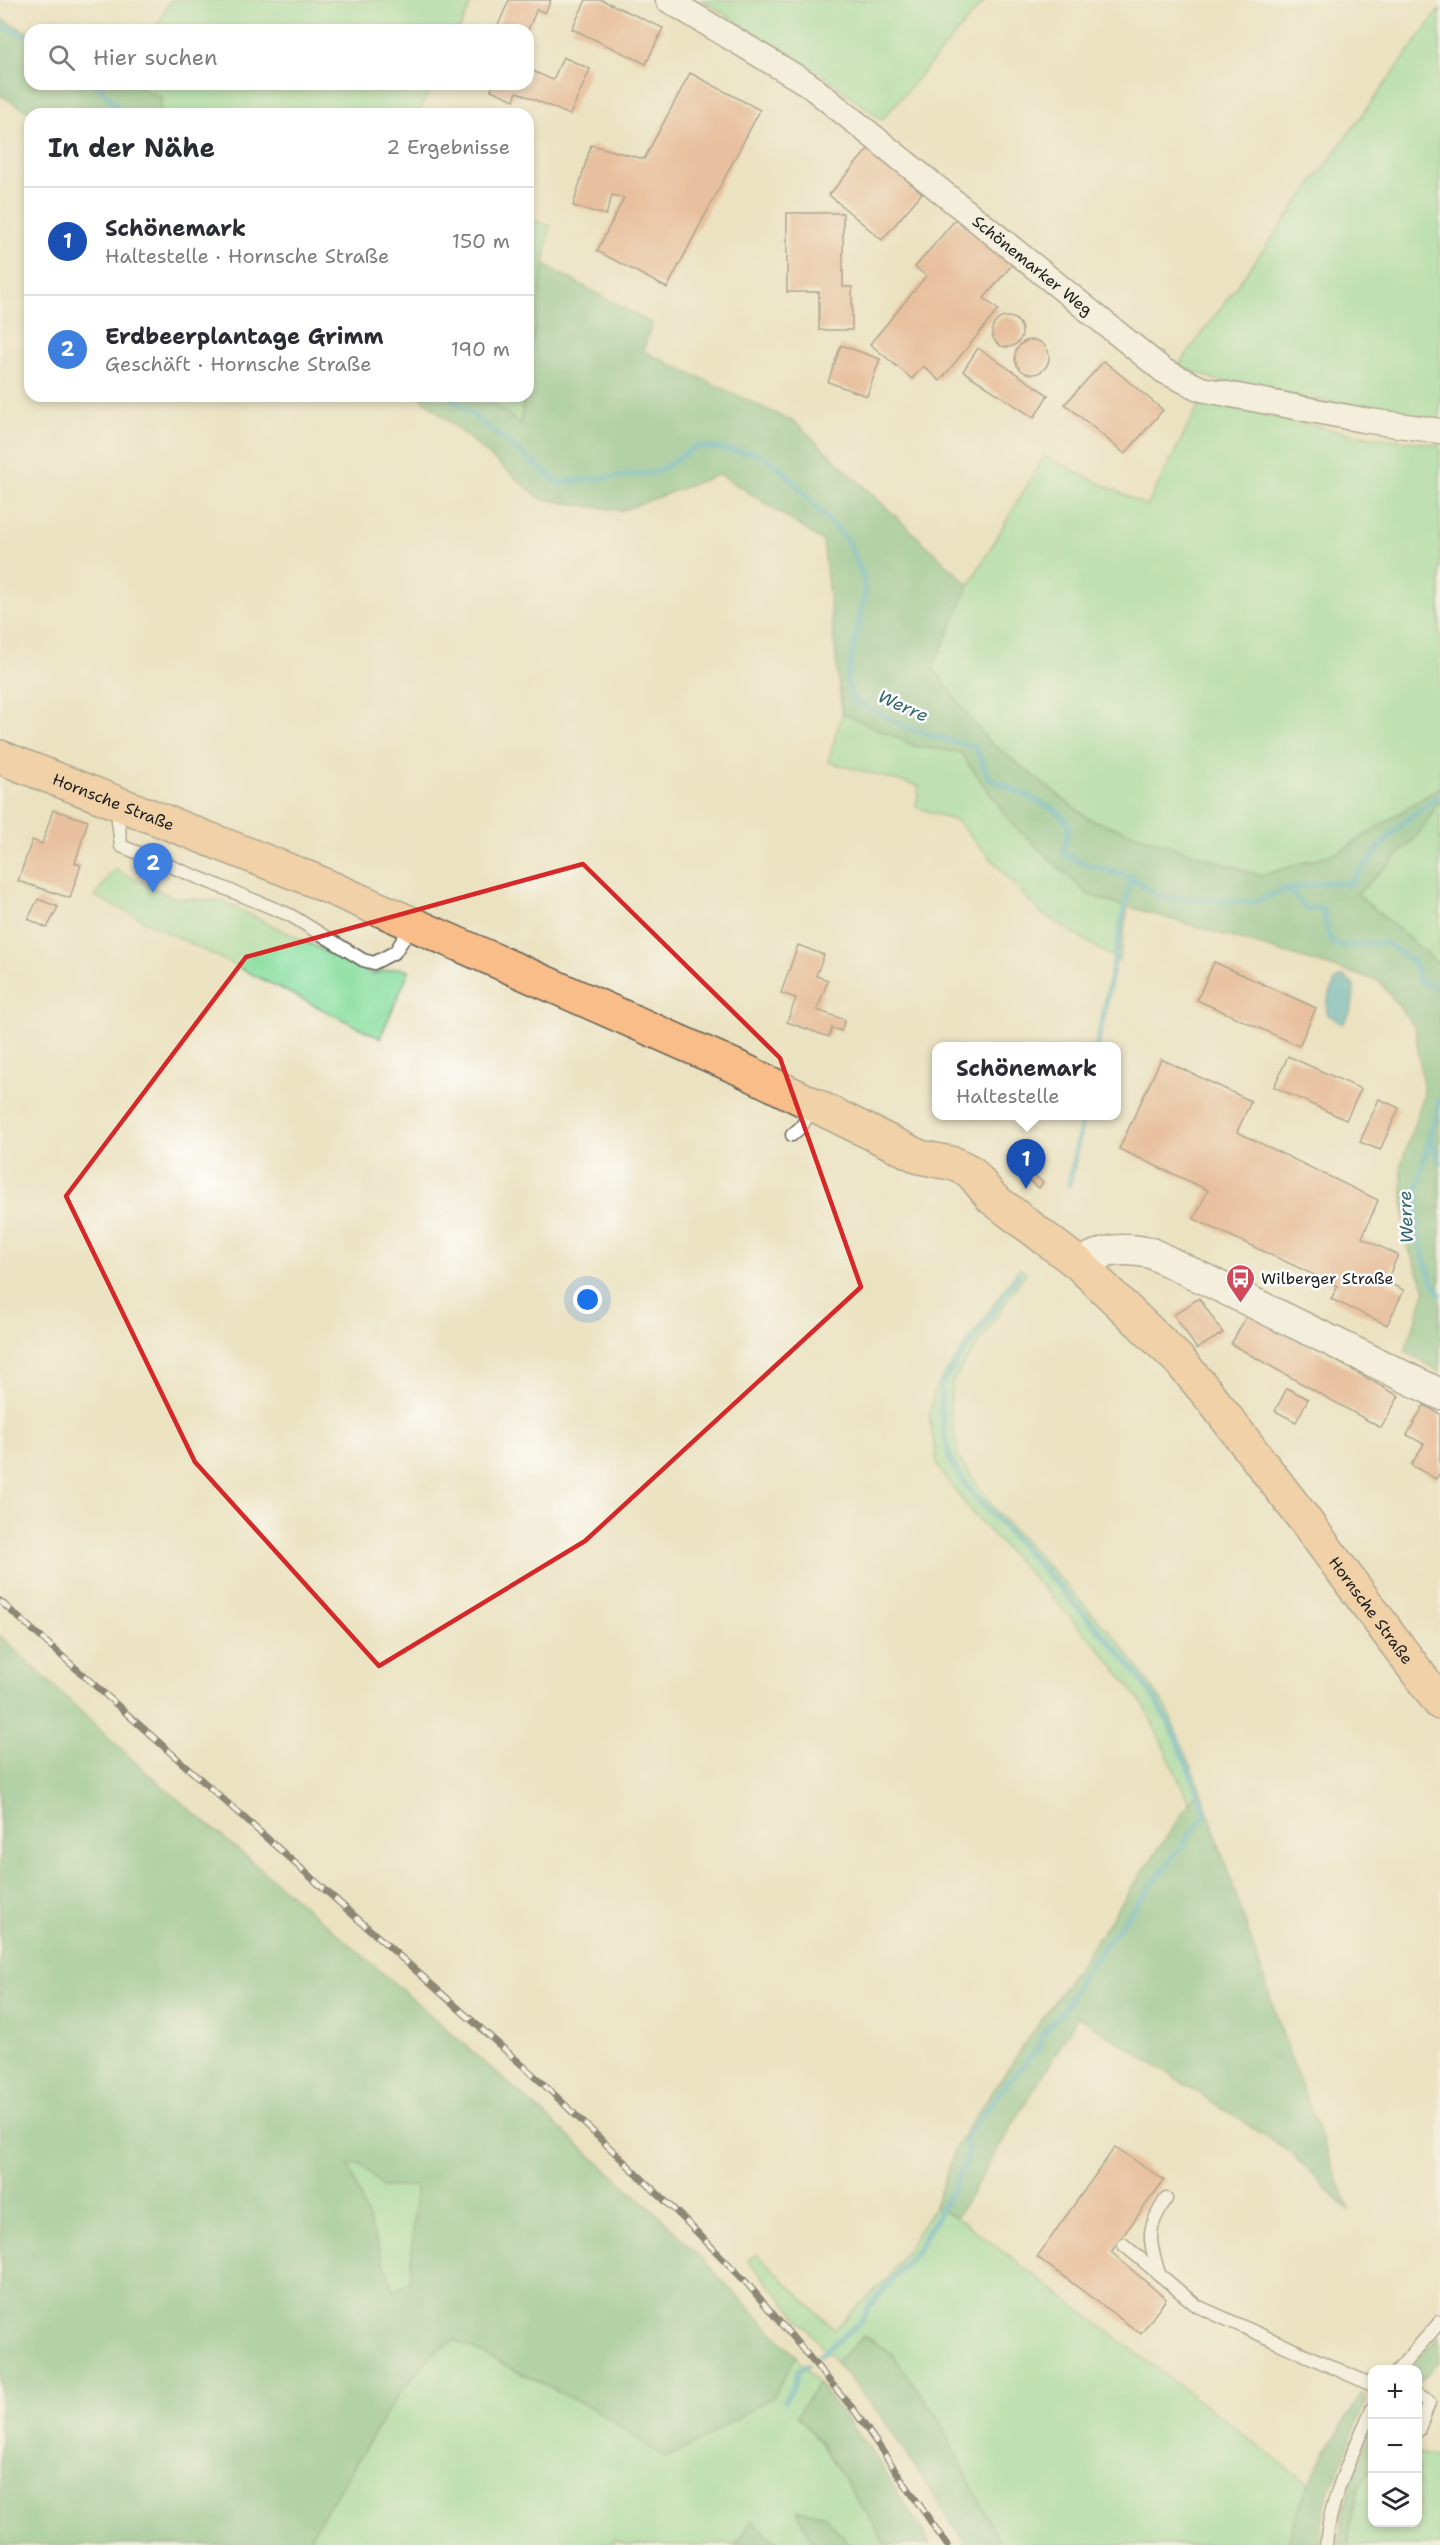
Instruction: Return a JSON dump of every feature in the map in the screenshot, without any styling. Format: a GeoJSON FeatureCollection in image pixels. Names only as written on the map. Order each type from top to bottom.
{"type":"FeatureCollection","features":[{"type":"Feature","properties":{"kind":"main road","name":"Hornsche Straße"},"geometry":{"type":"LineString","coordinates":[[0,757],[228,845],[414,923],[707,1060],[814,1104],[920,1157],[956,1164],[971,1173],[992,1198],[1079,1264],[1179,1360],[1304,1519],[1440,1703]]}},
{"type":"Feature","properties":{"kind":"street","name":"Schönemarker Weg"},"geometry":{"type":"LineString","coordinates":[[668,0],[808,84],[1164,371],[1201,388],[1363,420],[1440,431]]}},
{"type":"Feature","properties":{"kind":"street"},"geometry":{"type":"LineString","coordinates":[[1079,1264],[1096,1254],[1114,1248],[1151,1253],[1440,1394]]}},
{"type":"Feature","properties":{"kind":"lane"},"geometry":{"type":"LineString","coordinates":[[124,805],[118,820],[121,846],[291,915],[363,960],[374,963],[395,952],[414,923]]}},
{"type":"Feature","properties":{"kind":"lane"},"geometry":{"type":"LineString","coordinates":[[792,1135],[802,1125],[814,1104]]}},
{"type":"Feature","properties":{"kind":"lane"},"geometry":{"type":"LineString","coordinates":[[1159,2274],[1149,2235],[1152,2220],[1167,2199]]}},
{"type":"Feature","properties":{"kind":"lane"},"geometry":{"type":"LineString","coordinates":[[1124,2245],[1197,2306],[1368,2383]]}},
{"type":"Feature","properties":{"kind":"lane"},"geometry":{"type":"LineString","coordinates":[[1402,2365],[1440,2322]]}},
{"type":"Feature","properties":{"kind":"lane"},"geometry":{"type":"LineString","coordinates":[[1422,2426],[1434,2406]]}},
{"type":"Feature","properties":{"kind":"lane"},"geometry":{"type":"LineString","coordinates":[[1326,2545],[1328,2521],[1341,2480],[1368,2418]]}},
{"type":"Feature","properties":{"kind":"highlighted area"},"geometry":{"type":"Polygon","coordinates":[[[583,864],[780,1058],[861,1287],[585,1541],[379,1666],[195,1462],[66,1196],[246,957],[583,864]]]}},
{"type":"Feature","properties":{"kind":"green space"},"geometry":{"type":"Polygon","coordinates":[[[170,0],[473,0],[462,24],[158,24],[170,0]]]}},
{"type":"Feature","properties":{"kind":"green space"},"geometry":{"type":"Polygon","coordinates":[[[701,0],[985,0],[882,120],[816,70],[701,0]]]}},
{"type":"Feature","properties":{"kind":"green space"},"geometry":{"type":"Polygon","coordinates":[[[1440,9],[1440,422],[1228,384],[1178,366],[1440,9]]]}},
{"type":"Feature","properties":{"kind":"green space"},"geometry":{"type":"Polygon","coordinates":[[[0,18],[24,30],[24,90],[145,90],[162,98],[160,108],[24,109],[0,95],[0,18]]]}},
{"type":"Feature","properties":{"kind":"green space"},"geometry":{"type":"Polygon","coordinates":[[[145,90],[430,90],[421,108],[160,108],[162,98],[145,90]]]}},
{"type":"Feature","properties":{"kind":"green space"},"geometry":{"type":"Polygon","coordinates":[[[534,220],[550,226],[534,330],[534,220]]]}},
{"type":"Feature","properties":{"kind":"green space"},"geometry":{"type":"Polygon","coordinates":[[[544,265],[652,323],[643,351],[796,423],[969,585],[933,668],[986,739],[1089,819],[1261,876],[1341,851],[1440,787],[1431,816],[1420,831],[1357,894],[1440,965],[1440,1372],[1405,1351],[1426,1290],[1406,1243],[1401,1165],[1424,1094],[1415,1027],[1379,981],[1089,895],[1013,825],[960,752],[915,746],[842,713],[823,541],[720,474],[621,511],[541,499],[426,402],[492,402],[520,424],[523,402],[534,402],[534,330],[544,265]]]}},
{"type":"Feature","properties":{"kind":"green space"},"geometry":{"type":"Polygon","coordinates":[[[1201,401],[1357,435],[1440,445],[1440,787],[1341,851],[1261,876],[1089,819],[986,739],[933,668],[969,585],[1044,456],[1147,506],[1201,401]]]}},
{"type":"Feature","properties":{"kind":"green space"},"geometry":{"type":"Polygon","coordinates":[[[492,402],[523,402],[520,424],[492,402]]]}},
{"type":"Feature","properties":{"kind":"green space"},"geometry":{"type":"Polygon","coordinates":[[[842,713],[915,746],[960,752],[1013,825],[1089,895],[1128,908],[1119,961],[1039,912],[958,822],[916,807],[919,786],[828,762],[842,713]]]}},
{"type":"Feature","properties":{"kind":"green space"},"geometry":{"type":"Polygon","coordinates":[[[1440,798],[1440,965],[1357,894],[1412,842],[1440,798]]]}},
{"type":"Feature","properties":{"kind":"green space"},"geometry":{"type":"Polygon","coordinates":[[[114,869],[175,898],[222,901],[372,974],[398,968],[409,971],[380,1038],[95,896],[114,869]]]}},
{"type":"Feature","properties":{"kind":"green space"},"geometry":{"type":"Polygon","coordinates":[[[1019,1268],[1026,1273],[952,1382],[950,1411],[959,1459],[997,1512],[1119,1642],[1166,1706],[1200,1788],[1190,1804],[1145,1707],[1100,1649],[973,1514],[938,1467],[929,1415],[935,1388],[1019,1268]]]}},
{"type":"Feature","properties":{"kind":"green space"},"geometry":{"type":"Polygon","coordinates":[[[0,1636],[147,1773],[361,1954],[663,2219],[796,2356],[774,2396],[698,2442],[665,2458],[602,2414],[455,2340],[433,2354],[398,2395],[305,2545],[0,2545],[0,1636]],[[361,2163],[349,2166],[394,2291],[410,2282],[416,2186],[382,2187],[361,2163]]]}},
{"type":"Feature","properties":{"kind":"green space"},"geometry":{"type":"Polygon","coordinates":[[[1200,1788],[1289,2053],[1350,2212],[1289,2151],[1078,2016],[957,2217],[934,2208],[958,2142],[1200,1788]]]}},
{"type":"Feature","properties":{"kind":"green space"},"geometry":{"type":"Polygon","coordinates":[[[361,2163],[382,2187],[416,2186],[410,2282],[394,2291],[349,2166],[361,2163]]]}},
{"type":"Feature","properties":{"kind":"green space"},"geometry":{"type":"Polygon","coordinates":[[[934,2208],[957,2217],[1308,2483],[1287,2545],[1001,2545],[983,2514],[864,2336],[836,2362],[748,2260],[757,2254],[834,2329],[888,2278],[934,2208]]]}},
{"type":"Feature","properties":{"kind":"green space"},"geometry":{"type":"Polygon","coordinates":[[[1440,2335],[1440,2362],[1422,2378],[1422,2365],[1412,2365],[1440,2335]]]}},
{"type":"Feature","properties":{"kind":"green space"},"geometry":{"type":"Polygon","coordinates":[[[864,2336],[892,2353],[939,2419],[1001,2545],[966,2545],[887,2424],[836,2362],[864,2336]]]}},
{"type":"Feature","properties":{"kind":"green space"},"geometry":{"type":"Polygon","coordinates":[[[455,2340],[602,2414],[665,2457],[774,2396],[796,2356],[818,2383],[797,2415],[822,2445],[887,2545],[780,2545],[752,2521],[735,2545],[626,2545],[615,2540],[612,2545],[305,2545],[398,2395],[433,2354],[455,2340]]]}},
{"type":"Feature","properties":{"kind":"green space"},"geometry":{"type":"Polygon","coordinates":[[[818,2383],[877,2459],[931,2545],[887,2545],[822,2445],[797,2415],[818,2383]]]}},
{"type":"Feature","properties":{"kind":"green space"},"geometry":{"type":"Polygon","coordinates":[[[1362,2392],[1366,2401],[1326,2501],[1318,2545],[1287,2545],[1308,2483],[1362,2392]]]}},
{"type":"Feature","properties":{"kind":"green space"},"geometry":{"type":"Polygon","coordinates":[[[1368,2442],[1368,2474],[1356,2493],[1347,2545],[1338,2545],[1350,2487],[1368,2442]]]}},
{"type":"Feature","properties":{"kind":"green space"},"geometry":{"type":"Polygon","coordinates":[[[1422,2454],[1440,2456],[1440,2545],[1347,2545],[1356,2493],[1368,2474],[1368,2527],[1422,2527],[1422,2454]]]}},
{"type":"Feature","properties":{"kind":"green space"},"geometry":{"type":"Polygon","coordinates":[[[797,2510],[823,2514],[850,2545],[814,2545],[797,2510]]]}},
{"type":"Feature","properties":{"kind":"green space"},"geometry":{"type":"Polygon","coordinates":[[[752,2521],[780,2545],[735,2545],[752,2521]]]}},
{"type":"Feature","properties":{"kind":"water"},"geometry":{"type":"Polygon","coordinates":[[[1344,976],[1354,986],[1354,991],[1351,1011],[1342,1024],[1327,1014],[1326,1003],[1336,979],[1344,976]]]}},
{"type":"Feature","properties":{"kind":"building"},"geometry":{"type":"Polygon","coordinates":[[[509,0],[551,0],[545,13],[537,9],[531,24],[499,24],[509,0]]]}},
{"type":"Feature","properties":{"kind":"building"},"geometry":{"type":"Polygon","coordinates":[[[586,0],[602,0],[663,28],[646,64],[572,29],[586,0]]]}},
{"type":"Feature","properties":{"kind":"building"},"geometry":{"type":"Polygon","coordinates":[[[563,57],[590,69],[570,115],[517,92],[514,100],[491,90],[534,90],[534,72],[553,80],[563,57]]]}},
{"type":"Feature","properties":{"kind":"building"},"geometry":{"type":"Polygon","coordinates":[[[690,73],[760,110],[667,288],[597,251],[624,198],[612,195],[606,215],[573,206],[591,145],[644,159],[690,73]]]}},
{"type":"Feature","properties":{"kind":"building"},"geometry":{"type":"Polygon","coordinates":[[[869,148],[922,193],[882,240],[829,195],[869,148]]]}},
{"type":"Feature","properties":{"kind":"building"},"geometry":{"type":"Polygon","coordinates":[[[787,213],[843,213],[843,287],[852,287],[852,330],[819,330],[819,292],[787,292],[787,213]]]}},
{"type":"Feature","properties":{"kind":"building"},"geometry":{"type":"Polygon","coordinates":[[[956,219],[1012,265],[984,298],[998,310],[940,381],[923,366],[912,379],[870,344],[926,276],[915,267],[956,219]]]}},
{"type":"Feature","properties":{"kind":"building"},"geometry":{"type":"Polygon","coordinates":[[[1007,317],[1018,321],[1022,332],[1018,343],[1007,347],[996,343],[992,332],[996,321],[1007,317]]]}},
{"type":"Feature","properties":{"kind":"building"},"geometry":{"type":"Polygon","coordinates":[[[1032,340],[1044,345],[1049,357],[1044,369],[1032,374],[1020,369],[1015,357],[1020,345],[1032,340]]]}},
{"type":"Feature","properties":{"kind":"building"},"geometry":{"type":"Polygon","coordinates":[[[841,345],[880,359],[867,396],[828,382],[841,345]]]}},
{"type":"Feature","properties":{"kind":"building"},"geometry":{"type":"Polygon","coordinates":[[[978,348],[1048,395],[1034,418],[963,371],[978,348]]]}},
{"type":"Feature","properties":{"kind":"building"},"geometry":{"type":"Polygon","coordinates":[[[1104,361],[1163,410],[1125,454],[1065,404],[1104,361]]]}},
{"type":"Feature","properties":{"kind":"building"},"geometry":{"type":"Polygon","coordinates":[[[53,810],[88,821],[75,863],[81,865],[70,898],[18,881],[32,840],[42,844],[53,810]]]}},
{"type":"Feature","properties":{"kind":"building"},"geometry":{"type":"Polygon","coordinates":[[[38,899],[58,907],[47,928],[28,919],[38,899]]]}},
{"type":"Feature","properties":{"kind":"building"},"geometry":{"type":"Polygon","coordinates":[[[798,945],[824,955],[816,976],[828,980],[817,1010],[845,1020],[841,1031],[832,1028],[829,1037],[787,1022],[796,998],[781,993],[798,945]]]}},
{"type":"Feature","properties":{"kind":"building"},"geometry":{"type":"Polygon","coordinates":[[[1214,962],[1316,1008],[1299,1046],[1197,1000],[1214,962]]]}},
{"type":"Feature","properties":{"kind":"building"},"geometry":{"type":"Polygon","coordinates":[[[1288,1056],[1361,1089],[1346,1120],[1274,1087],[1288,1056]]]}},
{"type":"Feature","properties":{"kind":"building"},"geometry":{"type":"Polygon","coordinates":[[[1161,1059],[1251,1101],[1237,1132],[1378,1200],[1362,1238],[1398,1255],[1386,1282],[1404,1290],[1387,1325],[1331,1299],[1338,1286],[1194,1219],[1208,1190],[1119,1149],[1161,1059]]]}},
{"type":"Feature","properties":{"kind":"building"},"geometry":{"type":"Polygon","coordinates":[[[1379,1099],[1399,1108],[1380,1150],[1360,1142],[1379,1099]]]}},
{"type":"Feature","properties":{"kind":"building"},"geometry":{"type":"Polygon","coordinates":[[[1027,1171],[1043,1182],[1039,1188],[1023,1177],[1027,1171]]]}},
{"type":"Feature","properties":{"kind":"building"},"geometry":{"type":"Polygon","coordinates":[[[1199,1298],[1223,1333],[1197,1349],[1174,1315],[1199,1298]]]}},
{"type":"Feature","properties":{"kind":"building"},"geometry":{"type":"Polygon","coordinates":[[[1249,1312],[1399,1396],[1381,1428],[1231,1344],[1249,1312]]]}},
{"type":"Feature","properties":{"kind":"building"},"geometry":{"type":"Polygon","coordinates":[[[1287,1388],[1308,1399],[1296,1422],[1275,1411],[1287,1388]]]}},
{"type":"Feature","properties":{"kind":"building"},"geometry":{"type":"Polygon","coordinates":[[[1424,1405],[1440,1414],[1440,1472],[1436,1479],[1411,1465],[1424,1444],[1407,1435],[1424,1405]]]}},
{"type":"Feature","properties":{"kind":"building"},"geometry":{"type":"Polygon","coordinates":[[[1115,2147],[1164,2180],[1111,2252],[1166,2299],[1141,2334],[1037,2257],[1115,2147]]]}},
{"type":"Feature","properties":{"kind":"waterway","name":"Werre"},"geometry":{"type":"LineString","coordinates":[[0,25],[24,35]]}},
{"type":"Feature","properties":{"kind":"waterway","name":"Werre"},"geometry":{"type":"LineString","coordinates":[[102,90],[118,108]]}},
{"type":"Feature","properties":{"kind":"waterway","name":"Werre"},"geometry":{"type":"LineString","coordinates":[[456,402],[559,483],[657,472],[697,446],[760,454],[781,469],[847,540],[863,576],[865,593],[847,680],[852,699],[910,729],[976,748],[989,778],[1056,810],[1069,825],[1063,853],[1083,863],[1131,877],[1160,897],[1254,902],[1283,890],[1294,894],[1306,909],[1322,908],[1331,942],[1342,946],[1385,943],[1413,961],[1419,981],[1440,989]]}},
{"type":"Feature","properties":{"kind":"waterway"},"geometry":{"type":"LineString","coordinates":[[1283,890],[1327,882],[1349,884],[1403,823],[1440,795]]}},
{"type":"Feature","properties":{"kind":"waterway"},"geometry":{"type":"LineString","coordinates":[[1098,1042],[1131,877]]}},
{"type":"Feature","properties":{"kind":"waterway","name":"Werre"},"geometry":{"type":"LineString","coordinates":[[1440,1100],[1421,1175],[1417,1221],[1427,1269],[1440,1294]]}},
{"type":"Feature","properties":{"kind":"waterway"},"geometry":{"type":"LineString","coordinates":[[1069,1185],[1082,1120]]}},
{"type":"Feature","properties":{"kind":"waterway"},"geometry":{"type":"LineString","coordinates":[[1430,1135],[1440,1162]]}},
{"type":"Feature","properties":{"kind":"waterway"},"geometry":{"type":"LineString","coordinates":[[820,2355],[863,2320],[868,2308],[918,2249],[955,2185],[969,2152],[964,2139],[1007,2083],[1041,2045],[1041,2037],[1067,2005],[1083,1974],[1206,1814],[1176,1736],[1156,1700],[1122,1655],[970,1490],[951,1463],[941,1409],[941,1384],[1018,1275]]}},
{"type":"Feature","properties":{"kind":"waterway"},"geometry":{"type":"LineString","coordinates":[[785,2400],[795,2384],[798,2370],[807,2365]]}},
{"type":"Feature","properties":{"kind":"railway"},"geometry":{"type":"LineString","coordinates":[[0,1601],[539,2080],[685,2220],[745,2281],[854,2410],[947,2545]]}},
{"type":"Feature","properties":{"kind":"place","name":"Erdbeerplantage Grimm"},"geometry":{"type":"Point","coordinates":[153,893]}},
{"type":"Feature","properties":{"kind":"place","name":"Schönemark"},"geometry":{"type":"Point","coordinates":[1026,1189]}},
{"type":"Feature","properties":{"kind":"place","name":"Wilberger Straße"},"geometry":{"type":"Point","coordinates":[1240,1304]}}]}
